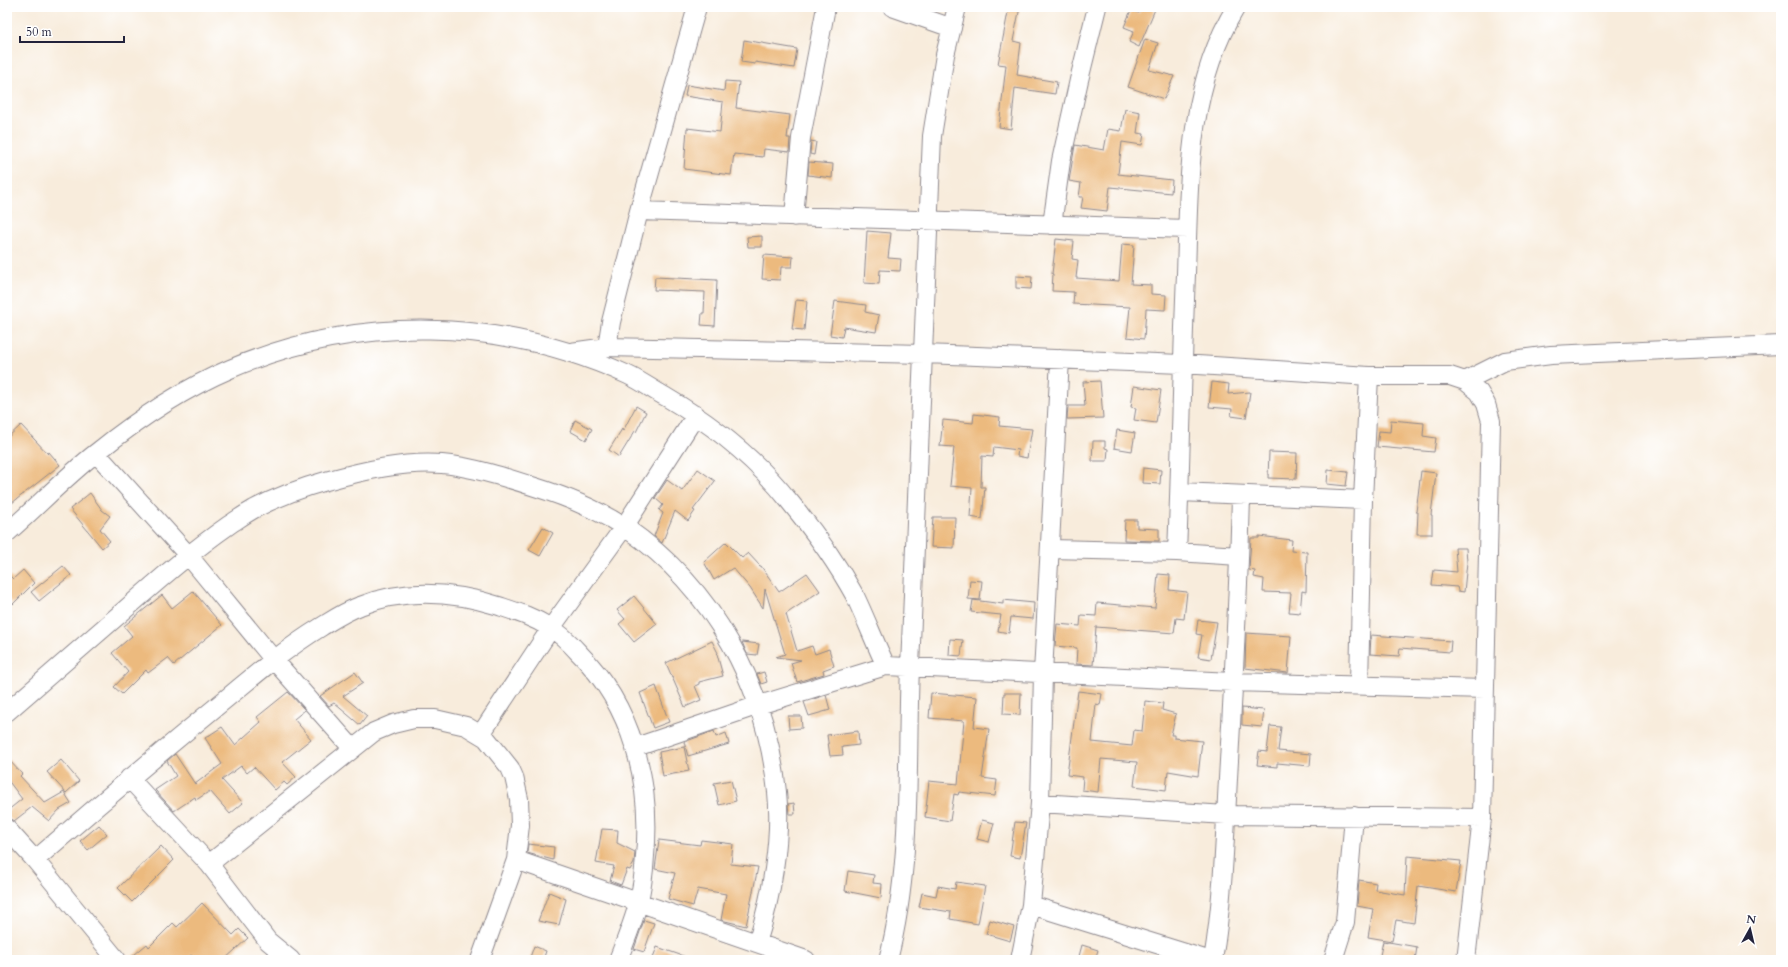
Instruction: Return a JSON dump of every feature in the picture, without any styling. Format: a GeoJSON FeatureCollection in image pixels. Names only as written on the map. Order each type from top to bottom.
{"type":"FeatureCollection","features":[{"type":"Feature","properties":{"kind":"street"},"geometry":{"type":"LineString","coordinates":[[607,347],[611,322],[639,211],[697,7]]}},
{"type":"Feature","properties":{"kind":"street"},"geometry":{"type":"LineString","coordinates":[[794,216],[801,138],[826,7]]}},
{"type":"Feature","properties":{"kind":"street"},"geometry":{"type":"LineString","coordinates":[[892,7],[952,28]]}},
{"type":"Feature","properties":{"kind":"street"},"geometry":{"type":"LineString","coordinates":[[888,960],[895,932],[903,881],[906,825],[910,668],[932,136],[945,55],[957,7]]}},
{"type":"Feature","properties":{"kind":"street"},"geometry":{"type":"LineString","coordinates":[[1052,225],[1063,154],[1097,7]]}},
{"type":"Feature","properties":{"kind":"street"},"geometry":{"type":"LineString","coordinates":[[1177,552],[1180,492],[1182,364],[1191,149],[1199,100],[1211,60],[1236,7]]}},
{"type":"Feature","properties":{"kind":"street"},"geometry":{"type":"LineString","coordinates":[[639,211],[928,222],[1187,229]]}},
{"type":"Feature","properties":{"kind":"street"},"geometry":{"type":"LineString","coordinates":[[7,533],[96,453],[180,395],[229,370],[285,349],[345,335],[396,330],[451,330],[511,337],[571,352],[630,376],[696,415],[747,456],[789,500],[824,548],[854,596],[886,666]]}},
{"type":"Feature","properties":{"kind":"street"},"geometry":{"type":"LineString","coordinates":[[1465,381],[1505,361],[1551,355],[1781,345]]}},
{"type":"Feature","properties":{"kind":"street"},"geometry":{"type":"LineString","coordinates":[[571,352],[607,347],[924,354],[1182,364],[1369,376],[1450,376],[1465,381],[1479,392],[1486,404],[1491,421],[1482,818],[1466,960]]}},
{"type":"Feature","properties":{"kind":"street"},"geometry":{"type":"LineString","coordinates":[[1020,960],[1031,905],[1040,803],[1042,673],[1051,550],[1060,359]]}},
{"type":"Feature","properties":{"kind":"street"},"geometry":{"type":"LineString","coordinates":[[1359,685],[1363,500],[1369,376]]}},
{"type":"Feature","properties":{"kind":"street"},"geometry":{"type":"LineString","coordinates":[[481,734],[551,628],[624,527],[696,415]]}},
{"type":"Feature","properties":{"kind":"street"},"geometry":{"type":"LineString","coordinates":[[96,453],[188,555],[274,660],[353,749]]}},
{"type":"Feature","properties":{"kind":"street"},"geometry":{"type":"LineString","coordinates":[[7,712],[188,555],[252,510],[285,494],[325,481],[368,471],[404,465],[442,464],[484,472],[524,483],[565,496],[624,527],[654,549],[686,579],[712,612],[734,647],[748,677],[767,731],[778,794],[777,842],[766,915],[757,944]]}},
{"type":"Feature","properties":{"kind":"street"},"geometry":{"type":"LineString","coordinates":[[1180,492],[1363,500]]}},
{"type":"Feature","properties":{"kind":"street"},"geometry":{"type":"LineString","coordinates":[[1213,960],[1218,930],[1226,815],[1240,556],[1241,495]]}},
{"type":"Feature","properties":{"kind":"street"},"geometry":{"type":"LineString","coordinates":[[1051,550],[1177,552],[1240,556]]}},
{"type":"Feature","properties":{"kind":"street"},"geometry":{"type":"LineString","coordinates":[[35,860],[129,778],[299,641],[343,614],[360,606],[387,597],[408,594],[456,596],[482,601],[527,615],[551,628],[594,668],[622,712],[636,747],[642,777],[646,826],[644,870],[638,903],[618,960]]}},
{"type":"Feature","properties":{"kind":"street"},"geometry":{"type":"LineString","coordinates":[[636,747],[759,705],[886,666],[1233,682],[1485,689]]}},
{"type":"Feature","properties":{"kind":"street"},"geometry":{"type":"LineString","coordinates":[[209,864],[374,732],[393,724],[414,719],[435,719],[466,726],[481,734],[490,742],[510,768],[514,777],[519,800],[520,825],[516,860],[480,960]]}},
{"type":"Feature","properties":{"kind":"street"},"geometry":{"type":"LineString","coordinates":[[129,778],[209,864],[268,941],[290,960]]}},
{"type":"Feature","properties":{"kind":"street"},"geometry":{"type":"LineString","coordinates":[[1040,803],[1226,815],[1482,818]]}},
{"type":"Feature","properties":{"kind":"street"},"geometry":{"type":"LineString","coordinates":[[1333,960],[1345,922],[1354,816]]}},
{"type":"Feature","properties":{"kind":"street"},"geometry":{"type":"LineString","coordinates":[[7,829],[35,860],[117,960]]}},
{"type":"Feature","properties":{"kind":"street"},"geometry":{"type":"LineString","coordinates":[[516,860],[806,960]]}},
{"type":"Feature","properties":{"kind":"street"},"geometry":{"type":"LineString","coordinates":[[1031,905],[1208,960]]}},
{"type":"Feature","properties":{"kind":"building"},"geometry":{"type":"Polygon","coordinates":[[[1009,7],[1020,7],[1013,41],[1021,43],[1017,75],[1057,82],[1055,94],[1015,88],[1011,129],[999,127],[1006,65],[998,64],[1009,7]]]}},
{"type":"Feature","properties":{"kind":"building"},"geometry":{"type":"Polygon","coordinates":[[[1142,7],[1156,7],[1139,47],[1129,42],[1134,31],[1124,27],[1131,10],[1139,13],[1142,7]]]}},
{"type":"Feature","properties":{"kind":"building"},"geometry":{"type":"Polygon","coordinates":[[[1145,39],[1158,43],[1149,70],[1174,76],[1164,99],[1128,87],[1145,39]]]}},
{"type":"Feature","properties":{"kind":"building"},"geometry":{"type":"Polygon","coordinates":[[[744,40],[797,49],[794,68],[755,62],[755,64],[741,62],[744,40]]]}},
{"type":"Feature","properties":{"kind":"building"},"geometry":{"type":"Polygon","coordinates":[[[725,81],[739,82],[736,108],[790,115],[787,138],[790,138],[789,152],[764,149],[763,157],[734,154],[731,175],[684,169],[687,128],[720,132],[723,102],[685,96],[687,85],[724,91],[725,81]]]}},
{"type":"Feature","properties":{"kind":"building"},"geometry":{"type":"Polygon","coordinates":[[[1125,109],[1140,112],[1137,133],[1144,134],[1142,145],[1122,142],[1118,174],[1172,180],[1171,193],[1110,187],[1107,211],[1081,208],[1083,197],[1079,197],[1081,183],[1069,181],[1075,145],[1104,150],[1108,129],[1121,131],[1125,109]]]}},
{"type":"Feature","properties":{"kind":"building"},"geometry":{"type":"Polygon","coordinates":[[[811,141],[816,142],[814,155],[810,154],[811,141]]]}},
{"type":"Feature","properties":{"kind":"building"},"geometry":{"type":"Polygon","coordinates":[[[809,162],[833,164],[832,178],[808,175],[809,162]]]}},
{"type":"Feature","properties":{"kind":"building"},"geometry":{"type":"Polygon","coordinates":[[[867,231],[891,233],[888,258],[901,259],[900,271],[880,270],[879,284],[864,283],[867,231]]]}},
{"type":"Feature","properties":{"kind":"building"},"geometry":{"type":"Polygon","coordinates":[[[762,236],[762,247],[748,247],[747,237],[762,236]]]}},
{"type":"Feature","properties":{"kind":"building"},"geometry":{"type":"Polygon","coordinates":[[[1056,239],[1074,241],[1072,259],[1078,260],[1076,278],[1119,281],[1122,244],[1134,245],[1131,284],[1151,285],[1151,294],[1166,295],[1165,310],[1146,309],[1144,339],[1127,337],[1130,307],[1073,304],[1074,292],[1052,291],[1052,274],[1056,239]]]}},
{"type":"Feature","properties":{"kind":"building"},"geometry":{"type":"Polygon","coordinates":[[[764,255],[793,257],[792,267],[781,267],[780,280],[762,279],[764,255]]]}},
{"type":"Feature","properties":{"kind":"building"},"geometry":{"type":"Polygon","coordinates":[[[1016,276],[1032,277],[1031,289],[1016,288],[1016,276]]]}},
{"type":"Feature","properties":{"kind":"building"},"geometry":{"type":"Polygon","coordinates":[[[655,277],[717,280],[715,326],[701,325],[702,313],[704,313],[705,292],[654,290],[655,277]]]}},
{"type":"Feature","properties":{"kind":"building"},"geometry":{"type":"Polygon","coordinates":[[[796,300],[807,301],[804,330],[792,329],[796,300]]]}},
{"type":"Feature","properties":{"kind":"building"},"geometry":{"type":"Polygon","coordinates":[[[835,301],[866,305],[865,312],[879,315],[876,332],[844,327],[842,337],[830,335],[835,301]]]}},
{"type":"Feature","properties":{"kind":"building"},"geometry":{"type":"Polygon","coordinates":[[[1100,381],[1103,418],[1067,419],[1068,406],[1085,406],[1083,382],[1100,381]]]}},
{"type":"Feature","properties":{"kind":"building"},"geometry":{"type":"Polygon","coordinates":[[[1212,382],[1229,384],[1228,394],[1250,392],[1246,418],[1231,416],[1232,409],[1209,407],[1212,382]]]}},
{"type":"Feature","properties":{"kind":"building"},"geometry":{"type":"Polygon","coordinates":[[[1134,386],[1161,390],[1156,423],[1134,420],[1136,408],[1131,407],[1134,386]]]}},
{"type":"Feature","properties":{"kind":"building"},"geometry":{"type":"Polygon","coordinates":[[[636,406],[646,412],[636,432],[635,431],[619,457],[609,450],[622,429],[623,431],[636,406]]]}},
{"type":"Feature","properties":{"kind":"building"},"geometry":{"type":"Polygon","coordinates":[[[974,414],[1000,417],[999,426],[1032,429],[1027,458],[1017,456],[1018,450],[994,447],[993,457],[982,456],[981,487],[985,487],[982,519],[970,517],[972,488],[950,486],[954,447],[940,446],[943,420],[973,423],[974,414]]]}},
{"type":"Feature","properties":{"kind":"building"},"geometry":{"type":"Polygon","coordinates":[[[575,420],[592,429],[586,440],[570,431],[575,420]]]}},
{"type":"Feature","properties":{"kind":"building"},"geometry":{"type":"Polygon","coordinates":[[[1391,420],[1424,423],[1423,436],[1436,438],[1434,452],[1377,447],[1379,431],[1390,432],[1391,420]]]}},
{"type":"Feature","properties":{"kind":"building"},"geometry":{"type":"Polygon","coordinates":[[[21,425],[60,465],[12,503],[7,496],[7,438],[21,425]]]}},
{"type":"Feature","properties":{"kind":"building"},"geometry":{"type":"Polygon","coordinates":[[[1117,430],[1135,433],[1132,451],[1114,448],[1117,430]]]}},
{"type":"Feature","properties":{"kind":"building"},"geometry":{"type":"Polygon","coordinates":[[[1093,441],[1105,441],[1105,448],[1108,449],[1107,461],[1092,461],[1093,441]]]}},
{"type":"Feature","properties":{"kind":"building"},"geometry":{"type":"Polygon","coordinates":[[[1269,452],[1297,453],[1296,479],[1268,478],[1269,452]]]}},
{"type":"Feature","properties":{"kind":"building"},"geometry":{"type":"Polygon","coordinates":[[[1143,468],[1161,470],[1160,484],[1142,483],[1143,468]]]}},
{"type":"Feature","properties":{"kind":"building"},"geometry":{"type":"Polygon","coordinates":[[[698,469],[715,481],[693,510],[695,511],[688,521],[675,511],[662,543],[654,536],[663,513],[659,510],[663,505],[655,498],[667,480],[682,491],[698,469]]]}},
{"type":"Feature","properties":{"kind":"building"},"geometry":{"type":"Polygon","coordinates":[[[1328,470],[1348,472],[1346,486],[1327,484],[1328,470]]]}},
{"type":"Feature","properties":{"kind":"building"},"geometry":{"type":"Polygon","coordinates":[[[1421,471],[1436,473],[1431,515],[1432,534],[1417,534],[1418,512],[1416,512],[1421,471]]]}},
{"type":"Feature","properties":{"kind":"building"},"geometry":{"type":"Polygon","coordinates":[[[90,493],[102,510],[110,516],[100,529],[110,541],[102,548],[70,509],[90,493]]]}},
{"type":"Feature","properties":{"kind":"building"},"geometry":{"type":"Polygon","coordinates":[[[933,517],[955,517],[954,548],[931,547],[933,517]]]}},
{"type":"Feature","properties":{"kind":"building"},"geometry":{"type":"Polygon","coordinates":[[[1125,520],[1137,520],[1137,528],[1159,529],[1159,541],[1124,540],[1125,520]]]}},
{"type":"Feature","properties":{"kind":"building"},"geometry":{"type":"Polygon","coordinates":[[[543,527],[553,533],[540,556],[529,550],[543,527]]]}},
{"type":"Feature","properties":{"kind":"building"},"geometry":{"type":"Polygon","coordinates":[[[1259,536],[1292,540],[1291,551],[1307,552],[1306,592],[1302,591],[1300,613],[1289,612],[1291,593],[1263,592],[1264,579],[1254,577],[1255,571],[1249,570],[1251,538],[1259,538],[1259,536]]]}},
{"type":"Feature","properties":{"kind":"building"},"geometry":{"type":"Polygon","coordinates":[[[726,542],[742,558],[748,553],[761,566],[779,592],[807,573],[820,591],[786,614],[797,651],[812,646],[815,654],[829,649],[834,666],[823,670],[824,674],[797,682],[791,663],[801,660],[776,657],[785,654],[765,589],[763,608],[750,588],[733,568],[714,580],[704,562],[726,542]]]}},
{"type":"Feature","properties":{"kind":"building"},"geometry":{"type":"Polygon","coordinates":[[[1455,548],[1466,548],[1467,562],[1464,592],[1458,591],[1457,587],[1432,585],[1434,570],[1457,572],[1455,548]]]}},
{"type":"Feature","properties":{"kind":"building"},"geometry":{"type":"Polygon","coordinates":[[[63,566],[71,575],[39,601],[31,592],[63,566]]]}},
{"type":"Feature","properties":{"kind":"building"},"geometry":{"type":"Polygon","coordinates":[[[23,570],[34,583],[13,604],[7,598],[7,573],[13,579],[23,570]]]}},
{"type":"Feature","properties":{"kind":"building"},"geometry":{"type":"Polygon","coordinates":[[[1158,574],[1170,575],[1169,590],[1187,592],[1184,619],[1176,618],[1174,633],[1096,627],[1093,665],[1076,664],[1077,648],[1055,646],[1057,624],[1080,626],[1081,615],[1096,616],[1097,603],[1155,608],[1158,574]]]}},
{"type":"Feature","properties":{"kind":"building"},"geometry":{"type":"Polygon","coordinates":[[[970,580],[982,581],[980,600],[968,599],[970,580]]]}},
{"type":"Feature","properties":{"kind":"building"},"geometry":{"type":"Polygon","coordinates":[[[193,591],[222,625],[174,665],[168,658],[148,673],[146,670],[122,694],[114,687],[128,672],[112,653],[132,636],[124,626],[162,595],[172,608],[193,591]]]}},
{"type":"Feature","properties":{"kind":"building"},"geometry":{"type":"Polygon","coordinates":[[[634,596],[657,624],[634,642],[619,624],[625,619],[617,610],[634,596]]]}},
{"type":"Feature","properties":{"kind":"building"},"geometry":{"type":"Polygon","coordinates":[[[973,600],[1003,604],[1003,600],[1034,603],[1033,619],[1011,617],[1009,633],[998,631],[1001,615],[971,612],[973,600]]]}},
{"type":"Feature","properties":{"kind":"building"},"geometry":{"type":"Polygon","coordinates":[[[1198,620],[1217,622],[1211,659],[1198,657],[1202,635],[1196,634],[1198,620]]]}},
{"type":"Feature","properties":{"kind":"building"},"geometry":{"type":"Polygon","coordinates":[[[1246,633],[1291,636],[1288,673],[1245,668],[1246,633]]]}},
{"type":"Feature","properties":{"kind":"building"},"geometry":{"type":"Polygon","coordinates":[[[1371,635],[1451,641],[1450,652],[1400,648],[1399,656],[1370,654],[1371,635]]]}},
{"type":"Feature","properties":{"kind":"building"},"geometry":{"type":"Polygon","coordinates":[[[950,639],[963,640],[961,656],[949,655],[950,639]]]}},
{"type":"Feature","properties":{"kind":"building"},"geometry":{"type":"Polygon","coordinates":[[[712,641],[718,653],[723,676],[699,682],[699,684],[695,686],[701,700],[685,707],[666,663],[712,641]]]}},
{"type":"Feature","properties":{"kind":"building"},"geometry":{"type":"Polygon","coordinates":[[[742,642],[759,644],[757,655],[747,654],[742,642]]]}},
{"type":"Feature","properties":{"kind":"building"},"geometry":{"type":"Polygon","coordinates":[[[355,672],[363,683],[343,696],[367,716],[360,725],[334,703],[329,706],[320,696],[355,672]]]}},
{"type":"Feature","properties":{"kind":"building"},"geometry":{"type":"Polygon","coordinates":[[[764,672],[767,682],[761,684],[757,674],[764,672]]]}},
{"type":"Feature","properties":{"kind":"building"},"geometry":{"type":"Polygon","coordinates":[[[656,686],[669,722],[653,728],[640,693],[656,686]]]}},
{"type":"Feature","properties":{"kind":"building"},"geometry":{"type":"Polygon","coordinates":[[[1078,691],[1102,694],[1100,705],[1096,704],[1092,742],[1132,746],[1134,730],[1142,731],[1145,701],[1163,703],[1162,710],[1176,714],[1171,735],[1174,735],[1174,738],[1202,741],[1198,776],[1168,771],[1166,790],[1134,786],[1137,762],[1101,759],[1098,792],[1082,790],[1083,777],[1067,775],[1078,691]]]}},
{"type":"Feature","properties":{"kind":"building"},"geometry":{"type":"Polygon","coordinates":[[[288,692],[305,710],[294,719],[311,739],[282,762],[296,777],[287,785],[284,782],[275,790],[254,767],[247,773],[241,766],[222,780],[243,803],[230,814],[210,791],[196,800],[195,797],[174,811],[155,790],[176,776],[167,761],[175,754],[195,784],[222,764],[205,738],[222,727],[235,745],[261,722],[257,717],[288,692]]]}},
{"type":"Feature","properties":{"kind":"building"},"geometry":{"type":"Polygon","coordinates":[[[931,693],[977,697],[974,727],[989,729],[982,778],[997,780],[995,796],[959,792],[958,795],[954,794],[950,821],[925,817],[929,781],[958,784],[964,721],[929,718],[931,693]]]}},
{"type":"Feature","properties":{"kind":"building"},"geometry":{"type":"Polygon","coordinates":[[[1004,693],[1021,693],[1020,715],[1003,714],[1004,693]]]}},
{"type":"Feature","properties":{"kind":"building"},"geometry":{"type":"Polygon","coordinates":[[[826,695],[830,710],[809,716],[804,702],[826,695]]]}},
{"type":"Feature","properties":{"kind":"building"},"geometry":{"type":"Polygon","coordinates":[[[1242,708],[1264,710],[1262,727],[1242,725],[1242,708]]]}},
{"type":"Feature","properties":{"kind":"building"},"geometry":{"type":"Polygon","coordinates":[[[788,716],[801,716],[802,728],[789,729],[788,716]]]}},
{"type":"Feature","properties":{"kind":"building"},"geometry":{"type":"Polygon","coordinates":[[[1270,726],[1281,727],[1278,751],[1311,754],[1310,766],[1277,763],[1277,767],[1257,765],[1259,751],[1267,752],[1270,726]]]}},
{"type":"Feature","properties":{"kind":"building"},"geometry":{"type":"Polygon","coordinates":[[[714,731],[716,737],[726,733],[729,744],[688,756],[684,742],[714,731]]]}},
{"type":"Feature","properties":{"kind":"building"},"geometry":{"type":"Polygon","coordinates":[[[858,731],[859,745],[842,747],[843,755],[830,756],[827,735],[858,731]]]}},
{"type":"Feature","properties":{"kind":"building"},"geometry":{"type":"Polygon","coordinates":[[[684,747],[689,771],[663,776],[659,752],[684,747]]]}},
{"type":"Feature","properties":{"kind":"building"},"geometry":{"type":"Polygon","coordinates":[[[7,758],[22,774],[20,776],[45,803],[64,792],[71,803],[59,810],[49,821],[32,807],[14,821],[10,819],[7,815],[7,811],[22,799],[7,779],[7,758]]]}},
{"type":"Feature","properties":{"kind":"building"},"geometry":{"type":"Polygon","coordinates":[[[61,760],[79,781],[66,793],[47,772],[61,760]]]}},
{"type":"Feature","properties":{"kind":"building"},"geometry":{"type":"Polygon","coordinates":[[[731,780],[736,801],[719,805],[714,783],[731,780]]]}},
{"type":"Feature","properties":{"kind":"building"},"geometry":{"type":"Polygon","coordinates":[[[794,803],[795,814],[789,814],[788,804],[794,803]]]}},
{"type":"Feature","properties":{"kind":"building"},"geometry":{"type":"Polygon","coordinates":[[[982,820],[994,823],[989,842],[977,839],[982,820]]]}},
{"type":"Feature","properties":{"kind":"building"},"geometry":{"type":"Polygon","coordinates":[[[1015,822],[1026,823],[1020,858],[1010,856],[1015,822]]]}},
{"type":"Feature","properties":{"kind":"building"},"geometry":{"type":"Polygon","coordinates":[[[99,825],[107,834],[88,850],[80,841],[99,825]]]}},
{"type":"Feature","properties":{"kind":"building"},"geometry":{"type":"Polygon","coordinates":[[[602,829],[618,830],[617,843],[635,852],[634,863],[630,870],[627,869],[621,885],[610,881],[614,866],[596,863],[602,829]]]}},
{"type":"Feature","properties":{"kind":"building"},"geometry":{"type":"Polygon","coordinates":[[[659,840],[700,845],[701,840],[733,844],[731,864],[758,867],[746,926],[721,920],[726,894],[698,889],[693,906],[668,899],[675,873],[655,869],[659,840]]]}},
{"type":"Feature","properties":{"kind":"building"},"geometry":{"type":"Polygon","coordinates":[[[528,844],[554,847],[553,860],[527,853],[528,844]]]}},
{"type":"Feature","properties":{"kind":"building"},"geometry":{"type":"Polygon","coordinates":[[[161,846],[174,860],[132,902],[118,888],[161,846]]]}},
{"type":"Feature","properties":{"kind":"building"},"geometry":{"type":"Polygon","coordinates":[[[1407,856],[1461,861],[1456,892],[1418,886],[1414,923],[1396,920],[1392,941],[1368,937],[1373,909],[1357,906],[1359,880],[1376,883],[1375,890],[1405,895],[1407,856]]]}},
{"type":"Feature","properties":{"kind":"building"},"geometry":{"type":"Polygon","coordinates":[[[848,871],[874,875],[873,883],[882,884],[881,898],[845,891],[848,871]]]}},
{"type":"Feature","properties":{"kind":"building"},"geometry":{"type":"Polygon","coordinates":[[[956,882],[985,886],[978,924],[950,919],[951,912],[919,907],[922,893],[936,896],[938,886],[955,889],[956,882]]]}},
{"type":"Feature","properties":{"kind":"building"},"geometry":{"type":"Polygon","coordinates":[[[549,892],[566,899],[559,925],[538,921],[549,892]]]}},
{"type":"Feature","properties":{"kind":"building"},"geometry":{"type":"Polygon","coordinates":[[[202,903],[233,935],[239,929],[248,938],[224,960],[196,960],[191,955],[186,960],[128,960],[147,944],[149,947],[173,923],[177,927],[202,903]]]}},
{"type":"Feature","properties":{"kind":"building"},"geometry":{"type":"Polygon","coordinates":[[[644,920],[654,923],[644,952],[634,949],[644,920]]]}},
{"type":"Feature","properties":{"kind":"building"},"geometry":{"type":"Polygon","coordinates":[[[990,920],[1014,927],[1010,941],[986,934],[990,920]]]}},
{"type":"Feature","properties":{"kind":"building"},"geometry":{"type":"Polygon","coordinates":[[[1383,941],[1417,947],[1415,960],[1379,960],[1383,941]]]}},
{"type":"Feature","properties":{"kind":"building"},"geometry":{"type":"Polygon","coordinates":[[[1082,945],[1098,950],[1095,960],[1078,960],[1082,945]]]}},
{"type":"Feature","properties":{"kind":"building"},"geometry":{"type":"Polygon","coordinates":[[[534,946],[546,951],[543,960],[529,960],[534,946]]]}},
{"type":"Feature","properties":{"kind":"building"},"geometry":{"type":"Polygon","coordinates":[[[657,947],[689,958],[689,960],[652,960],[657,947]]]}}]}
